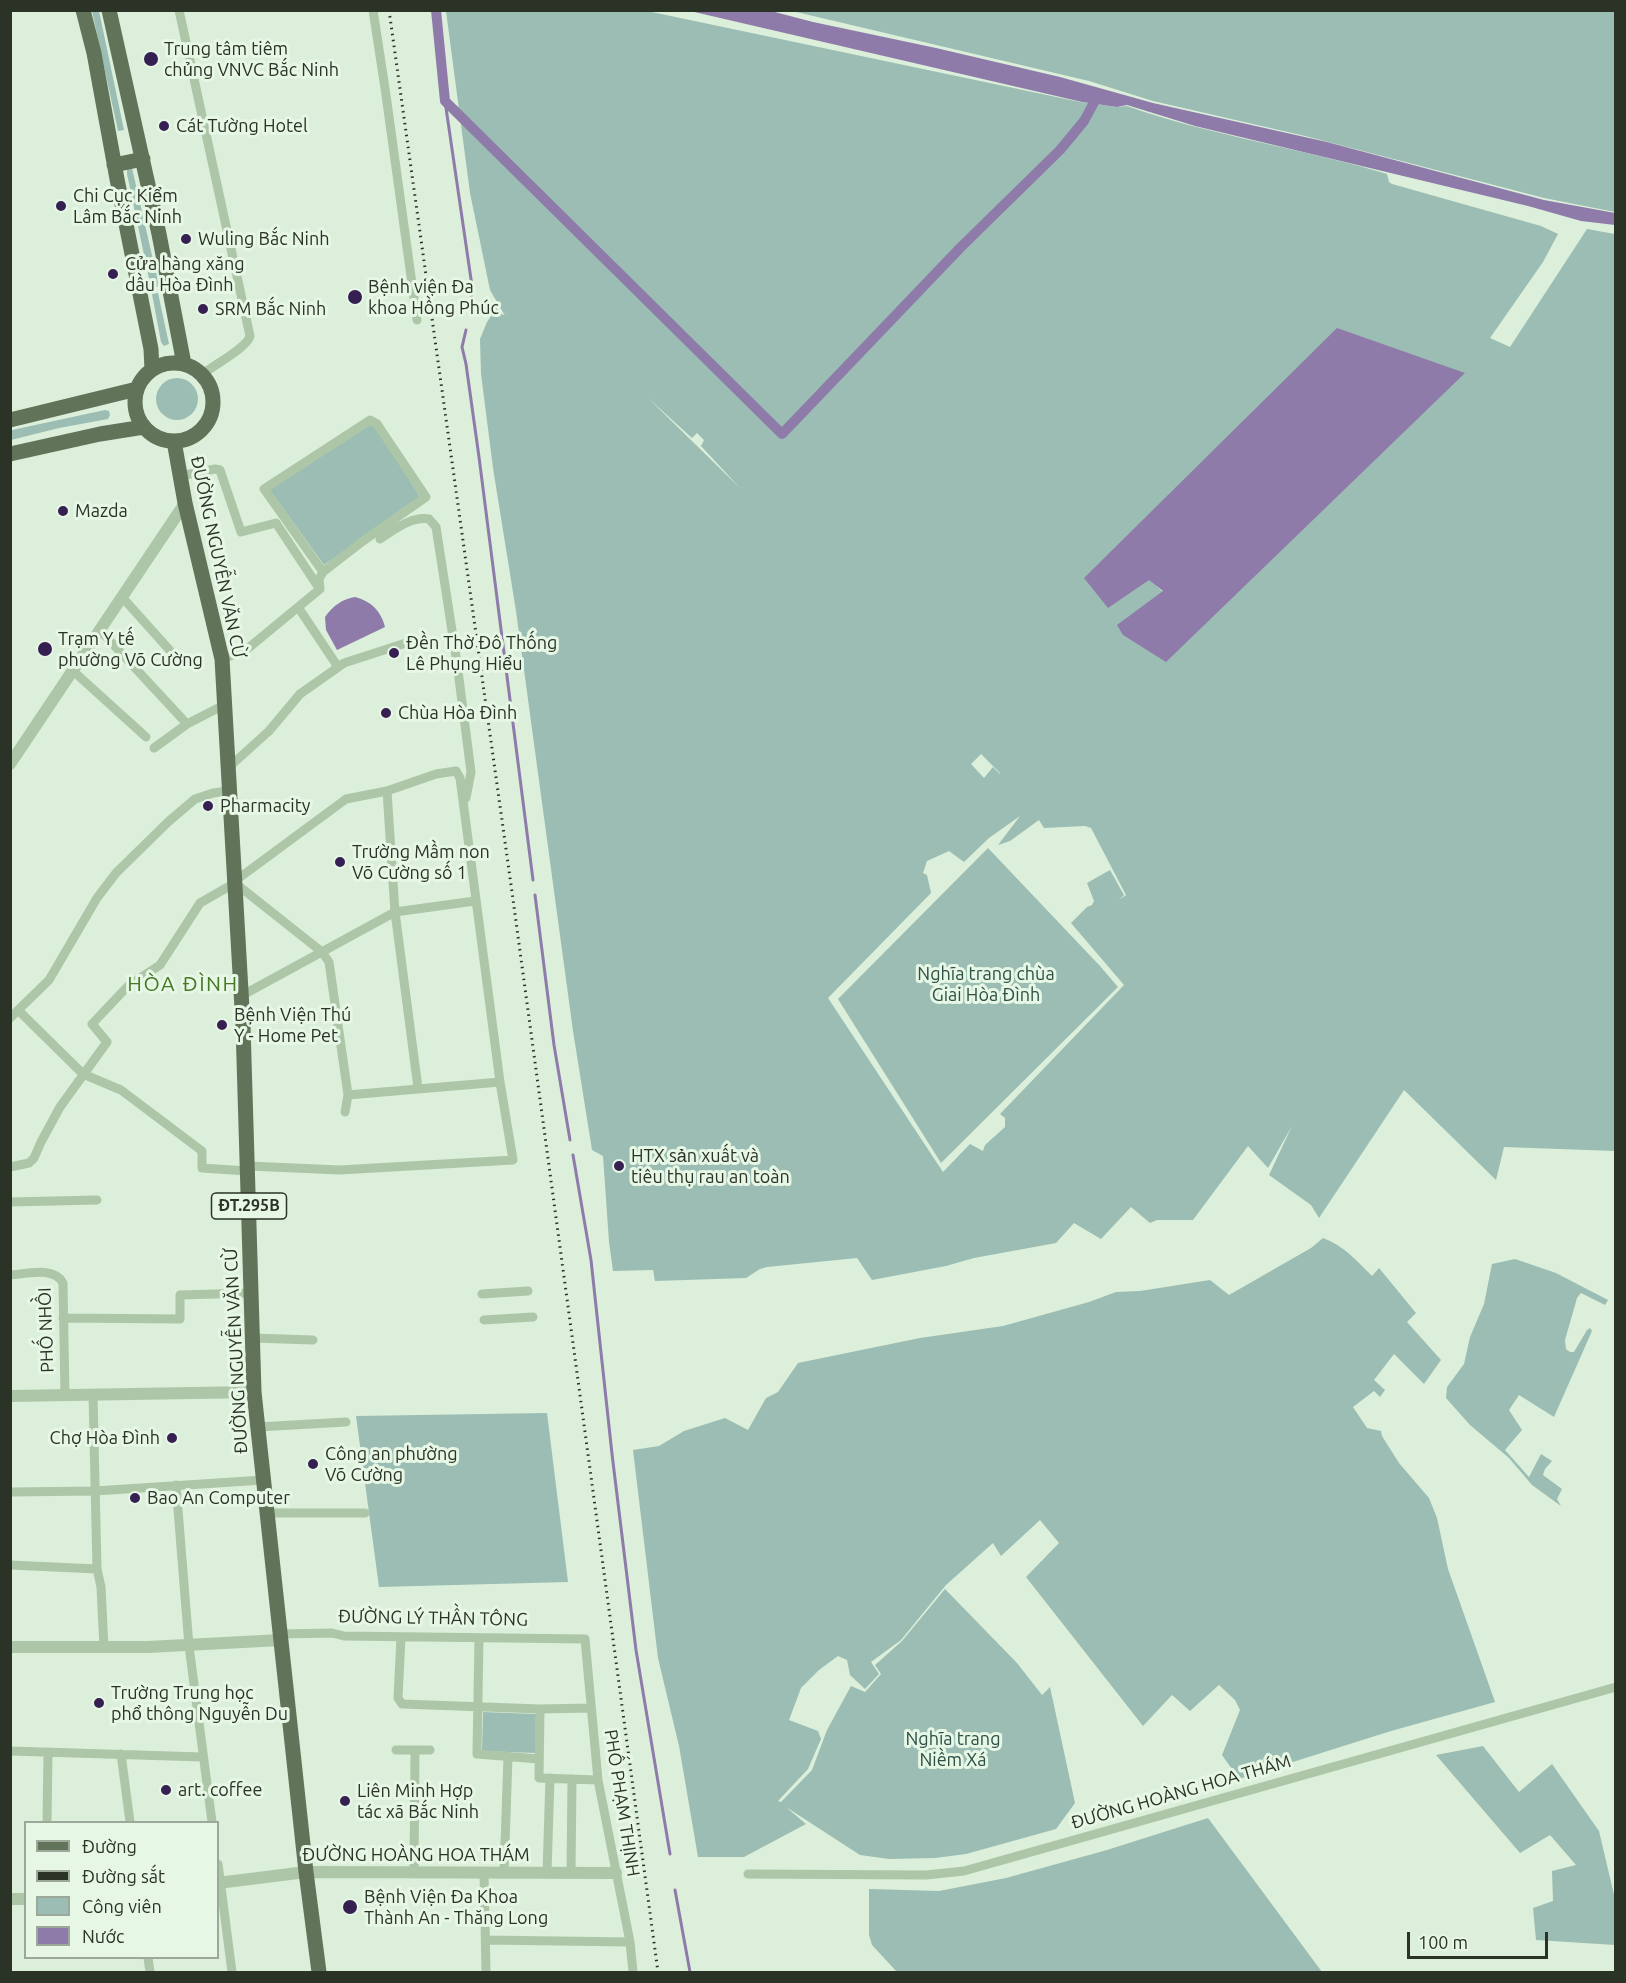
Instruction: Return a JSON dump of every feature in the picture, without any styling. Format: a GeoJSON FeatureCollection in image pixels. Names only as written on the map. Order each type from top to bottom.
{"type":"FeatureCollection","features":[{"type":"Feature","properties":{"kind":"main road"},"geometry":{"type":"LineString","coordinates":[[83,10],[94,53],[151,349],[152,370]]}},
{"type":"Feature","properties":{"kind":"main road"},"geometry":{"type":"LineString","coordinates":[[109,10],[143,159],[184,364]]}},
{"type":"Feature","properties":{"kind":"main road"},"geometry":{"type":"LineString","coordinates":[[114,165],[143,159]]}},
{"type":"Feature","properties":{"kind":"main road"},"geometry":{"type":"LineString","coordinates":[[167,363],[184,364],[203,374],[213,394],[213,405],[211,416],[198,433],[189,438],[174,441],[157,437],[144,427],[136,408],[137,389],[152,370],[167,363]]}},
{"type":"Feature","properties":{"kind":"main road"},"geometry":{"type":"LineString","coordinates":[[10,420],[137,389]]}},
{"type":"Feature","properties":{"kind":"main road"},"geometry":{"type":"LineString","coordinates":[[10,454],[100,434],[144,427]]}},
{"type":"Feature","properties":{"kind":"main road","name":"ĐƯỜNG NGUYỄN VĂN CỪ"},"geometry":{"type":"LineString","coordinates":[[174,441],[185,503],[222,659],[241,996],[254,1392],[306,1872],[320,1972]]}},
{"type":"Feature","properties":{"kind":"street"},"geometry":{"type":"LineString","coordinates":[[179,10],[250,336],[245,346],[216,363],[203,374]]}},
{"type":"Feature","properties":{"kind":"street"},"geometry":{"type":"LineString","coordinates":[[373,10],[417,320]]}},
{"type":"Feature","properties":{"kind":"street"},"geometry":{"type":"LineString","coordinates":[[320,589],[319,579],[323,572],[426,497],[377,424],[370,420],[264,489],[323,572]]}},
{"type":"Feature","properties":{"kind":"street"},"geometry":{"type":"LineString","coordinates":[[180,476],[220,470],[241,532],[276,523],[320,589]]}},
{"type":"Feature","properties":{"kind":"street"},"geometry":{"type":"LineString","coordinates":[[10,764],[185,503]]}},
{"type":"Feature","properties":{"kind":"street"},"geometry":{"type":"LineString","coordinates":[[380,539],[409,522],[419,519],[429,519],[436,527],[471,772],[464,806]]}},
{"type":"Feature","properties":{"kind":"street"},"geometry":{"type":"LineString","coordinates":[[222,659],[246,651],[320,589]]}},
{"type":"Feature","properties":{"kind":"street"},"geometry":{"type":"LineString","coordinates":[[122,597],[174,655]]}},
{"type":"Feature","properties":{"kind":"street"},"geometry":{"type":"LineString","coordinates":[[298,607],[338,667]]}},
{"type":"Feature","properties":{"kind":"street"},"geometry":{"type":"LineString","coordinates":[[99,629],[187,724]]}},
{"type":"Feature","properties":{"kind":"street"},"geometry":{"type":"LineString","coordinates":[[228,768],[269,731],[300,694],[338,667],[412,641]]}},
{"type":"Feature","properties":{"kind":"street"},"geometry":{"type":"LineString","coordinates":[[72,670],[146,737]]}},
{"type":"Feature","properties":{"kind":"street"},"geometry":{"type":"LineString","coordinates":[[154,748],[187,724],[224,705]]}},
{"type":"Feature","properties":{"kind":"street"},"geometry":{"type":"LineString","coordinates":[[10,1167],[29,1163],[34,1158],[60,1107],[83,1074],[107,1042],[92,1024],[128,986],[160,965],[200,903],[235,882],[346,799],[387,791],[454,770],[460,778],[500,1082],[513,1160],[340,1170],[202,1168],[202,1151],[193,1143],[121,1090],[83,1074],[14,1014],[56,971],[97,898],[116,873],[195,799],[229,791]]}},
{"type":"Feature","properties":{"kind":"street"},"geometry":{"type":"LineString","coordinates":[[387,791],[395,912],[418,1088]]}},
{"type":"Feature","properties":{"kind":"street"},"geometry":{"type":"LineString","coordinates":[[235,882],[322,952],[328,962],[348,1095],[345,1112]]}},
{"type":"Feature","properties":{"kind":"street"},"geometry":{"type":"LineString","coordinates":[[241,996],[395,912],[475,900]]}},
{"type":"Feature","properties":{"kind":"street"},"geometry":{"type":"LineString","coordinates":[[348,1095],[500,1082]]}},
{"type":"Feature","properties":{"kind":"street"},"geometry":{"type":"LineString","coordinates":[[10,1202],[97,1200]]}},
{"type":"Feature","properties":{"kind":"street","name":"PHỐ NHỒI"},"geometry":{"type":"LineString","coordinates":[[10,1275],[51,1273],[63,1283],[65,1396]]}},
{"type":"Feature","properties":{"kind":"street"},"geometry":{"type":"LineString","coordinates":[[482,1294],[528,1291]]}},
{"type":"Feature","properties":{"kind":"street"},"geometry":{"type":"LineString","coordinates":[[63,1318],[180,1319],[180,1295],[251,1293]]}},
{"type":"Feature","properties":{"kind":"street"},"geometry":{"type":"LineString","coordinates":[[484,1320],[533,1317]]}},
{"type":"Feature","properties":{"kind":"street"},"geometry":{"type":"LineString","coordinates":[[253,1338],[313,1340]]}},
{"type":"Feature","properties":{"kind":"street"},"geometry":{"type":"LineString","coordinates":[[10,1396],[254,1392]]}},
{"type":"Feature","properties":{"kind":"street"},"geometry":{"type":"LineString","coordinates":[[93,1395],[97,1569],[100,1581],[104,1648]]}},
{"type":"Feature","properties":{"kind":"street"},"geometry":{"type":"LineString","coordinates":[[258,1427],[346,1422]]}},
{"type":"Feature","properties":{"kind":"street"},"geometry":{"type":"LineString","coordinates":[[10,1492],[95,1491],[263,1480]]}},
{"type":"Feature","properties":{"kind":"street"},"geometry":{"type":"LineString","coordinates":[[176,1485],[189,1646],[212,1821]]}},
{"type":"Feature","properties":{"kind":"street"},"geometry":{"type":"LineString","coordinates":[[267,1513],[365,1513]]}},
{"type":"Feature","properties":{"kind":"street"},"geometry":{"type":"LineString","coordinates":[[10,1565],[97,1569]]}},
{"type":"Feature","properties":{"kind":"street","name":"ĐƯỜNG LÝ THẦN TÔNG"},"geometry":{"type":"LineString","coordinates":[[10,1647],[189,1646],[332,1634],[585,1639]]}},
{"type":"Feature","properties":{"kind":"street"},"geometry":{"type":"LineString","coordinates":[[401,1637],[399,1702],[406,1705],[477,1708],[591,1708]]}},
{"type":"Feature","properties":{"kind":"street"},"geometry":{"type":"LineString","coordinates":[[478,1638],[477,1754],[539,1758]]}},
{"type":"Feature","properties":{"kind":"street","name":"PHỐ PHẠM THỊNH"},"geometry":{"type":"LineString","coordinates":[[585,1639],[598,1780],[630,1942],[633,1972]]}},
{"type":"Feature","properties":{"kind":"street","name":"ĐƯỜNG HOÀNG HOA THÁM"},"geometry":{"type":"LineString","coordinates":[[748,1874],[926,1875],[964,1871],[1616,1687]]}},
{"type":"Feature","properties":{"kind":"street"},"geometry":{"type":"LineString","coordinates":[[540,1709],[539,1778],[598,1780]]}},
{"type":"Feature","properties":{"kind":"street"},"geometry":{"type":"LineString","coordinates":[[10,1750],[202,1757]]}},
{"type":"Feature","properties":{"kind":"street"},"geometry":{"type":"LineString","coordinates":[[396,1750],[430,1750]]}},
{"type":"Feature","properties":{"kind":"street"},"geometry":{"type":"LineString","coordinates":[[414,1872],[415,1750]]}},
{"type":"Feature","properties":{"kind":"street"},"geometry":{"type":"LineString","coordinates":[[47,1821],[48,1752]]}},
{"type":"Feature","properties":{"kind":"street"},"geometry":{"type":"LineString","coordinates":[[121,1754],[130,1821]]}},
{"type":"Feature","properties":{"kind":"street"},"geometry":{"type":"LineString","coordinates":[[504,1873],[508,1757]]}},
{"type":"Feature","properties":{"kind":"street"},"geometry":{"type":"LineString","coordinates":[[548,1873],[550,1778]]}},
{"type":"Feature","properties":{"kind":"street"},"geometry":{"type":"LineString","coordinates":[[571,1873],[572,1779]]}},
{"type":"Feature","properties":{"kind":"street","name":"ĐƯỜNG HOÀNG HOA THÁM"},"geometry":{"type":"LineString","coordinates":[[219,1883],[306,1872],[616,1873]]}},
{"type":"Feature","properties":{"kind":"street"},"geometry":{"type":"LineString","coordinates":[[484,1873],[486,1972]]}},
{"type":"Feature","properties":{"kind":"street"},"geometry":{"type":"LineString","coordinates":[[219,1883],[232,1972]]}},
{"type":"Feature","properties":{"kind":"street"},"geometry":{"type":"LineString","coordinates":[[486,1940],[630,1942]]}},
{"type":"Feature","properties":{"kind":"green space"},"geometry":{"type":"Polygon","coordinates":[[[92,11],[99,11],[124,130],[118,131],[92,11]]]}},
{"type":"Feature","properties":{"kind":"green space"},"geometry":{"type":"Polygon","coordinates":[[[446,11],[647,11],[1080,102],[1117,107],[1127,106],[1191,126],[1387,174],[1392,184],[1541,226],[1558,234],[1543,262],[1490,338],[1510,347],[1587,229],[1615,234],[1615,1151],[1504,1147],[1496,1180],[1404,1090],[1319,1218],[1311,1205],[1269,1175],[1292,1126],[1268,1168],[1248,1146],[1193,1220],[1157,1220],[1150,1223],[1131,1207],[1101,1239],[1074,1223],[1056,1243],[872,1280],[857,1258],[767,1267],[746,1278],[655,1281],[653,1270],[613,1271],[603,1156],[592,1150],[573,1031],[481,374],[480,339],[487,322],[497,307],[503,315],[508,312],[504,314],[490,290],[470,193],[446,11]],[[1464,373],[1149,579],[1163,592],[1123,635],[1464,373]],[[647,397],[740,488],[701,446],[704,440],[697,433],[692,438],[647,397]],[[981,754],[971,764],[984,778],[993,767],[1000,774],[981,754]],[[1020,816],[989,838],[964,862],[949,851],[927,861],[923,873],[927,875],[931,893],[828,998],[943,1172],[970,1144],[983,1151],[985,1145],[1005,1127],[1005,1118],[1000,1114],[1124,985],[1071,923],[1094,901],[1087,883],[1110,870],[1124,895],[1119,900],[1126,895],[1091,828],[1085,826],[1044,828],[1039,820],[1010,841],[998,845],[1020,816]]]}},
{"type":"Feature","properties":{"kind":"green space"},"geometry":{"type":"Polygon","coordinates":[[[792,11],[1615,11],[1615,212],[1544,198],[1305,136],[1153,101],[1089,81],[792,11]]]}},
{"type":"Feature","properties":{"kind":"green space"},"geometry":{"type":"Polygon","coordinates":[[[132,168],[159,286],[151,288],[127,174],[127,169],[132,168]]]}},
{"type":"Feature","properties":{"kind":"green space"},"geometry":{"type":"Polygon","coordinates":[[[158,293],[169,344],[164,346],[161,342],[152,294],[158,293]]]}},
{"type":"Feature","properties":{"kind":"green space"},"geometry":{"type":"Polygon","coordinates":[[[177,378],[192,384],[198,399],[192,414],[177,420],[162,414],[156,399],[162,384],[177,378]]]}},
{"type":"Feature","properties":{"kind":"green space"},"geometry":{"type":"Polygon","coordinates":[[[109,411],[108,419],[11,440],[12,430],[109,411]]]}},
{"type":"Feature","properties":{"kind":"green space"},"geometry":{"type":"Polygon","coordinates":[[[367,424],[375,426],[421,498],[324,565],[269,489],[367,424]]]}},
{"type":"Feature","properties":{"kind":"green space","name":"Nghĩa trang chùa Giai Hòa Đình"},"geometry":{"type":"Polygon","coordinates":[[[988,848],[1118,987],[941,1163],[838,999],[988,848]]]}},
{"type":"Feature","properties":{"kind":"green space","name":"Nghĩa trang Niềm Xá"},"geometry":{"type":"Polygon","coordinates":[[[1323,1238],[1344,1249],[1372,1276],[1379,1268],[1416,1313],[1407,1322],[1441,1360],[1424,1384],[1394,1354],[1374,1380],[1385,1390],[1380,1397],[1374,1391],[1353,1407],[1367,1428],[1381,1431],[1399,1463],[1429,1498],[1437,1518],[1448,1569],[1495,1702],[1391,1731],[1239,1779],[1222,1755],[1240,1710],[1235,1700],[1219,1685],[1190,1711],[1172,1695],[1143,1726],[1026,1577],[1059,1543],[1040,1520],[1001,1556],[993,1543],[946,1585],[901,1640],[871,1662],[879,1674],[865,1689],[850,1675],[847,1660],[838,1656],[819,1670],[801,1688],[789,1720],[818,1731],[821,1739],[808,1769],[778,1801],[781,1802],[812,1770],[827,1730],[851,1686],[865,1692],[881,1674],[875,1665],[902,1641],[945,1589],[1017,1663],[1042,1695],[1050,1687],[1075,1803],[1056,1829],[966,1854],[935,1858],[889,1859],[860,1855],[786,1807],[806,1824],[744,1857],[698,1857],[679,1746],[658,1658],[633,1450],[659,1446],[684,1431],[725,1418],[748,1430],[766,1398],[778,1392],[798,1363],[920,1338],[1003,1326],[1116,1292],[1140,1291],[1210,1280],[1229,1295],[1311,1248],[1323,1238]]]}},
{"type":"Feature","properties":{"kind":"green space"},"geometry":{"type":"Polygon","coordinates":[[[1515,1259],[1556,1273],[1608,1300],[1605,1305],[1581,1293],[1577,1298],[1565,1340],[1566,1349],[1574,1352],[1587,1330],[1590,1328],[1592,1331],[1554,1417],[1519,1395],[1509,1410],[1522,1430],[1505,1450],[1529,1477],[1541,1454],[1552,1461],[1543,1475],[1562,1489],[1557,1499],[1561,1506],[1532,1485],[1509,1458],[1470,1425],[1446,1398],[1447,1387],[1464,1364],[1470,1337],[1484,1304],[1492,1264],[1515,1259]]]}},
{"type":"Feature","properties":{"kind":"green space"},"geometry":{"type":"Polygon","coordinates":[[[547,1413],[568,1582],[379,1587],[356,1416],[547,1413]]]}},
{"type":"Feature","properties":{"kind":"green space"},"geometry":{"type":"Polygon","coordinates":[[[483,1712],[536,1714],[535,1753],[482,1751],[483,1712]]]}},
{"type":"Feature","properties":{"kind":"green space"},"geometry":{"type":"Polygon","coordinates":[[[1483,1746],[1519,1792],[1552,1764],[1599,1831],[1615,1899],[1615,1945],[1536,1940],[1533,1908],[1553,1901],[1552,1871],[1576,1865],[1550,1835],[1520,1853],[1436,1755],[1483,1746]]]}},
{"type":"Feature","properties":{"kind":"green space"},"geometry":{"type":"Polygon","coordinates":[[[1208,1818],[1322,1972],[897,1972],[872,1945],[869,1935],[869,1889],[939,1891],[1006,1878],[1107,1850],[1208,1818]]]}},
{"type":"Feature","properties":{"kind":"water"},"geometry":{"type":"Polygon","coordinates":[[[690,11],[771,11],[936,48],[1060,77],[1153,103],[1327,142],[1544,200],[1615,213],[1615,225],[1581,221],[1528,206],[1195,126],[1127,105],[1117,107],[1082,102],[690,11]]]}},
{"type":"Feature","properties":{"kind":"water"},"geometry":{"type":"Polygon","coordinates":[[[1337,328],[1465,373],[1166,662],[1123,635],[1117,625],[1163,591],[1149,580],[1108,608],[1084,578],[1337,328]]]}},
{"type":"Feature","properties":{"kind":"water"},"geometry":{"type":"Polygon","coordinates":[[[355,597],[366,601],[374,608],[381,616],[385,627],[337,650],[326,630],[325,617],[338,604],[355,597]]]}},
{"type":"Feature","properties":{"kind":"waterway"},"geometry":{"type":"LineString","coordinates":[[436,10],[445,101],[782,434],[961,247],[1060,150],[1084,121],[1098,95],[1102,96]]}},
{"type":"Feature","properties":{"kind":"waterway"},"geometry":{"type":"LineString","coordinates":[[445,101],[472,286],[471,313]]}},
{"type":"Feature","properties":{"kind":"waterway"},"geometry":{"type":"LineString","coordinates":[[466,330],[462,347],[479,457],[533,880]]}},
{"type":"Feature","properties":{"kind":"waterway"},"geometry":{"type":"LineString","coordinates":[[535,895],[554,1045],[570,1140]]}},
{"type":"Feature","properties":{"kind":"waterway"},"geometry":{"type":"LineString","coordinates":[[573,1155],[591,1260],[636,1650],[670,1854]]}},
{"type":"Feature","properties":{"kind":"waterway"},"geometry":{"type":"LineString","coordinates":[[675,1890],[690,1972]]}},
{"type":"Feature","properties":{"kind":"railway"},"geometry":{"type":"LineString","coordinates":[[389,10],[512,892],[658,1972]]}},
{"type":"Feature","properties":{"kind":"place","name":"Trung tâm tiêm chủng VNVC Bắc Ninh"},"geometry":{"type":"Point","coordinates":[151,59]}},
{"type":"Feature","properties":{"kind":"place","name":"Cát Tường Hotel"},"geometry":{"type":"Point","coordinates":[164,126]}},
{"type":"Feature","properties":{"kind":"place","name":"Chi Cục Kiểm Lâm Bắc Ninh"},"geometry":{"type":"Point","coordinates":[61,206]}},
{"type":"Feature","properties":{"kind":"place","name":"Wuling Bắc Ninh"},"geometry":{"type":"Point","coordinates":[186,239]}},
{"type":"Feature","properties":{"kind":"place","name":"Cửa hàng xăng dầu Hòa Đình"},"geometry":{"type":"Point","coordinates":[113,274]}},
{"type":"Feature","properties":{"kind":"place","name":"Bệnh viện Đa khoa Hồng Phúc"},"geometry":{"type":"Point","coordinates":[355,297]}},
{"type":"Feature","properties":{"kind":"place","name":"SRM Bắc Ninh"},"geometry":{"type":"Point","coordinates":[203,309]}},
{"type":"Feature","properties":{"kind":"place","name":"Mazda"},"geometry":{"type":"Point","coordinates":[63,511]}},
{"type":"Feature","properties":{"kind":"place","name":"Trạm Y tế phường Võ Cường"},"geometry":{"type":"Point","coordinates":[45,649]}},
{"type":"Feature","properties":{"kind":"place","name":"Đền Thờ Đô Thống Lê Phụng Hiểu"},"geometry":{"type":"Point","coordinates":[394,653]}},
{"type":"Feature","properties":{"kind":"place","name":"Chùa Hòa Đình"},"geometry":{"type":"Point","coordinates":[386,713]}},
{"type":"Feature","properties":{"kind":"place","name":"Pharmacity"},"geometry":{"type":"Point","coordinates":[208,806]}},
{"type":"Feature","properties":{"kind":"place","name":"Trường Mầm non Võ Cường số 1"},"geometry":{"type":"Point","coordinates":[340,862]}},
{"type":"Feature","properties":{"kind":"place","name":"Bệnh Viện Thú Y - Home Pet"},"geometry":{"type":"Point","coordinates":[222,1025]}},
{"type":"Feature","properties":{"kind":"place","name":"HTX sản xuất và tiêu thụ rau an toàn"},"geometry":{"type":"Point","coordinates":[619,1166]}},
{"type":"Feature","properties":{"kind":"place","name":"Chợ Hòa Đình"},"geometry":{"type":"Point","coordinates":[172,1438]}},
{"type":"Feature","properties":{"kind":"place","name":"Công an phường Võ Cường"},"geometry":{"type":"Point","coordinates":[313,1464]}},
{"type":"Feature","properties":{"kind":"place","name":"Bao An Computer"},"geometry":{"type":"Point","coordinates":[135,1498]}},
{"type":"Feature","properties":{"kind":"place","name":"Trường Trung học phổ thông Nguyễn Du"},"geometry":{"type":"Point","coordinates":[99,1703]}},
{"type":"Feature","properties":{"kind":"place","name":"art. coffee"},"geometry":{"type":"Point","coordinates":[166,1790]}},
{"type":"Feature","properties":{"kind":"place","name":"Liên Minh Hợp tác xã Bắc Ninh"},"geometry":{"type":"Point","coordinates":[345,1801]}},
{"type":"Feature","properties":{"kind":"place","name":"Bệnh Viện Đa Khoa Thành An - Thăng Long"},"geometry":{"type":"Point","coordinates":[350,1907]}},
{"type":"Feature","properties":{"kind":"district","name":"HÒA ĐÌNH"},"geometry":{"type":"Point","coordinates":[183,984]}}]}
